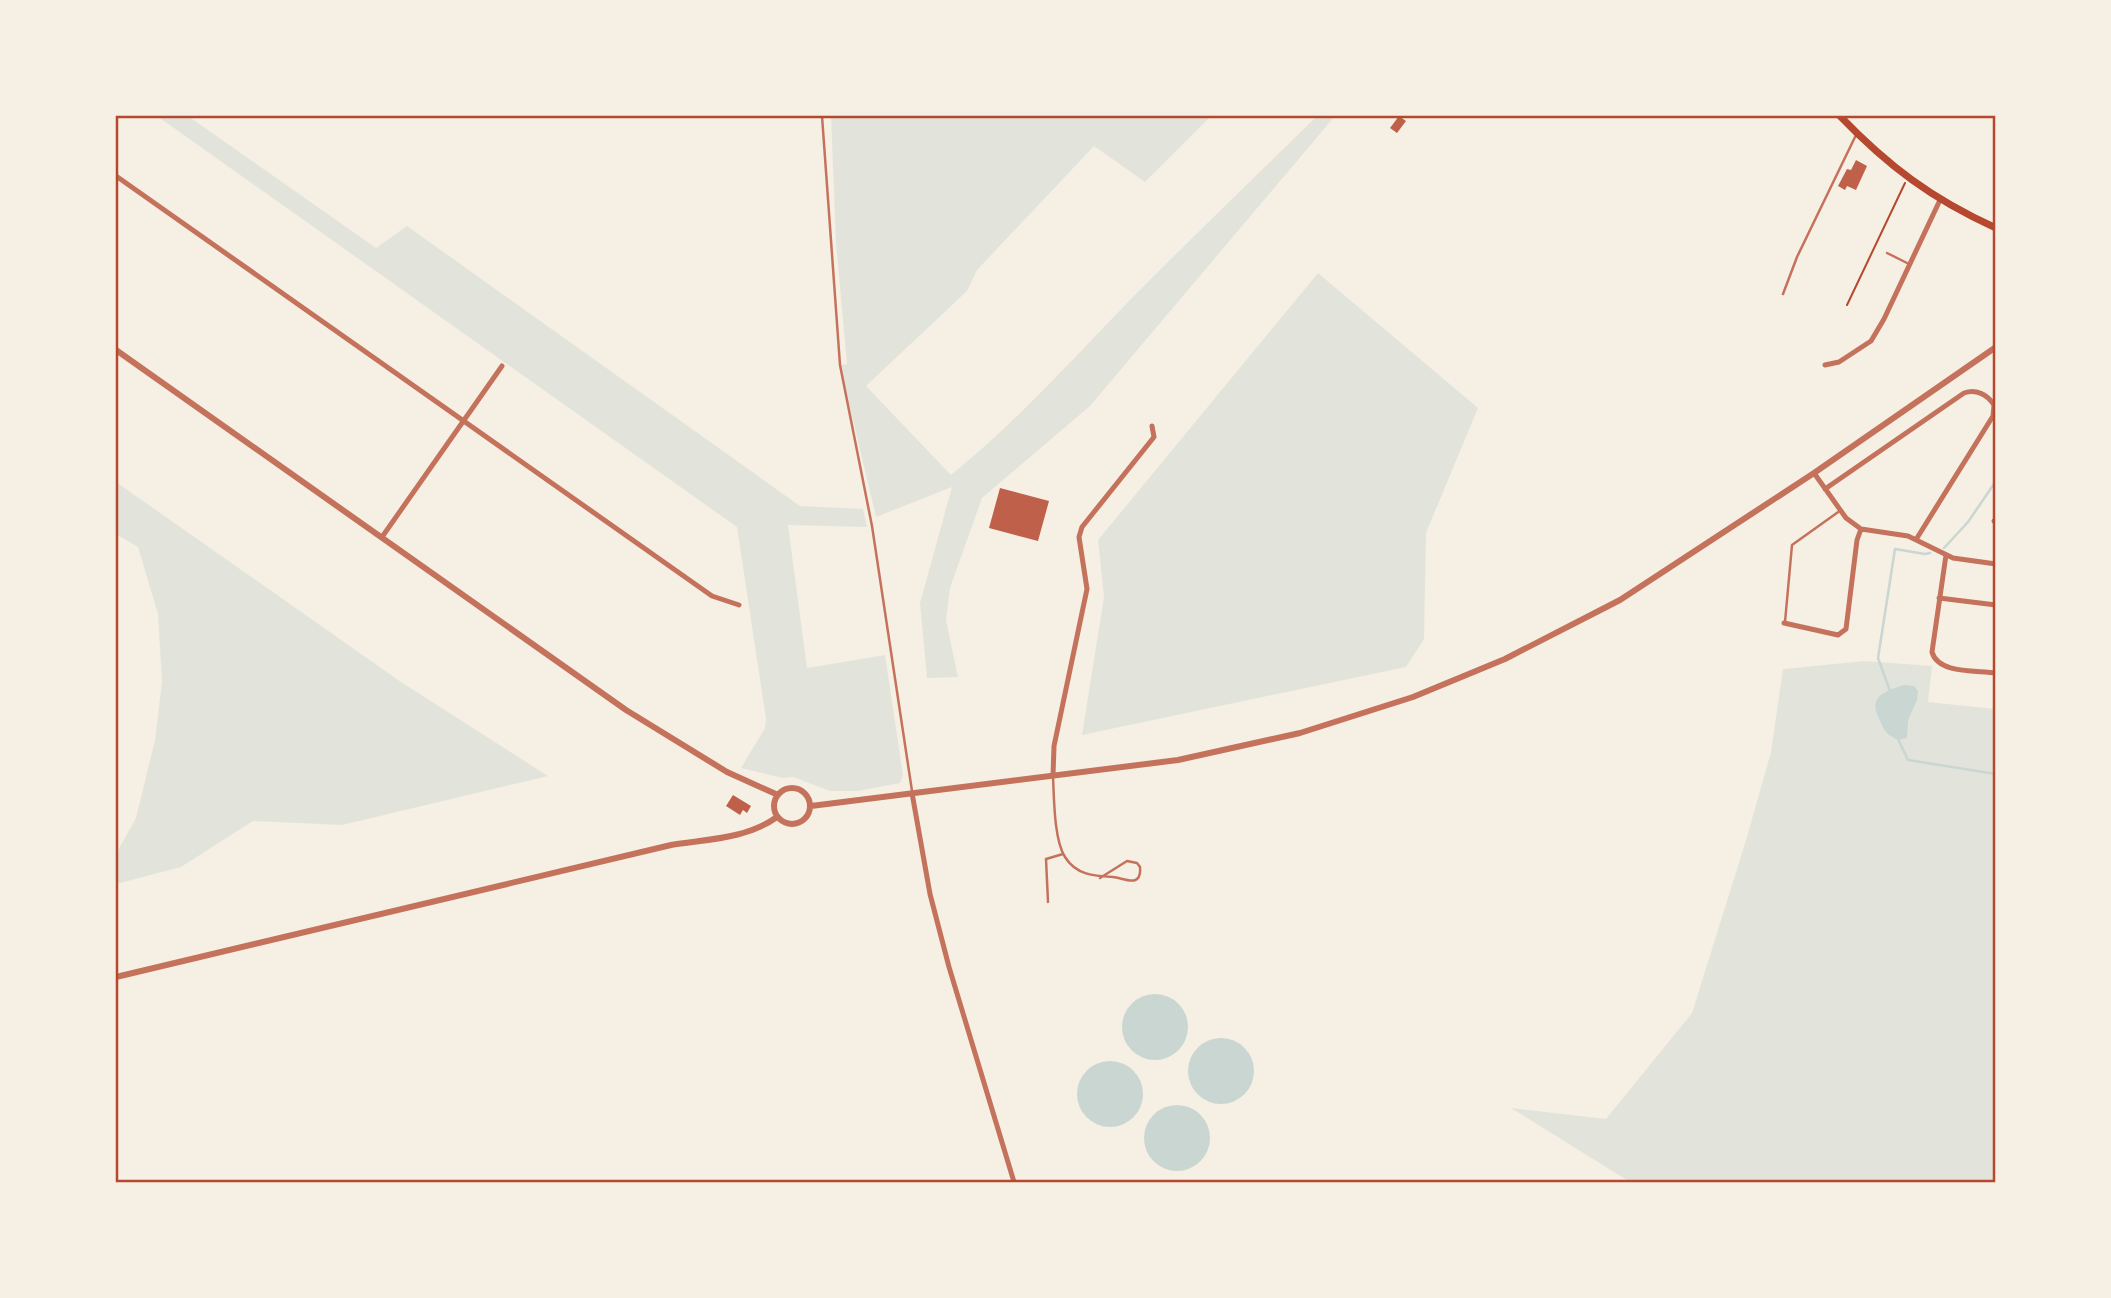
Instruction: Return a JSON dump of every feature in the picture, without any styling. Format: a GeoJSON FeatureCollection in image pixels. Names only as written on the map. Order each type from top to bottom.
{"type":"FeatureCollection","features":[{"type":"Feature","properties":{"kind":"main road"},"geometry":{"type":"LineString","coordinates":[[1840,116],[1907,178],[1940,201],[1996,228]]}},
{"type":"Feature","properties":{"kind":"street"},"geometry":{"type":"LineString","coordinates":[[116,176],[712,596],[739,605]]}},
{"type":"Feature","properties":{"kind":"street"},"geometry":{"type":"LineString","coordinates":[[1825,365],[1839,362],[1871,341],[1940,201]]}},
{"type":"Feature","properties":{"kind":"street"},"geometry":{"type":"LineString","coordinates":[[811,806],[1178,760],[1300,733],[1413,697],[1505,659],[1620,600],[1814,473],[1996,346]]}},
{"type":"Feature","properties":{"kind":"street"},"geometry":{"type":"LineString","coordinates":[[116,350],[626,710],[727,772],[778,795]]}},
{"type":"Feature","properties":{"kind":"street"},"geometry":{"type":"LineString","coordinates":[[382,537],[502,366]]}},
{"type":"Feature","properties":{"kind":"street"},"geometry":{"type":"LineString","coordinates":[[1825,489],[1964,393],[1980,393],[1994,405],[1993,416],[1917,538]]}},
{"type":"Feature","properties":{"kind":"street"},"geometry":{"type":"LineString","coordinates":[[1053,776],[1054,746],[1087,589],[1079,537],[1092,511],[1154,437],[1153,426]]}},
{"type":"Feature","properties":{"kind":"street"},"geometry":{"type":"LineString","coordinates":[[1814,473],[1840,510],[1861,529],[1917,538],[1946,555],[1996,564]]}},
{"type":"Feature","properties":{"kind":"street"},"geometry":{"type":"LineString","coordinates":[[1784,623],[1838,635],[1843,633],[1846,629],[1857,540],[1861,529]]}},
{"type":"Feature","properties":{"kind":"street"},"geometry":{"type":"LineString","coordinates":[[1946,555],[1931,652],[1934,661],[1942,666],[1996,673]]}},
{"type":"Feature","properties":{"kind":"street"},"geometry":{"type":"LineString","coordinates":[[1939,598],[1996,605]]}},
{"type":"Feature","properties":{"kind":"street"},"geometry":{"type":"LineString","coordinates":[[787,789],[798,789],[807,795],[811,806],[808,816],[800,822],[785,823],[778,817],[774,806],[778,795],[787,789]]}},
{"type":"Feature","properties":{"kind":"street"},"geometry":{"type":"LineString","coordinates":[[912,793],[930,894],[949,967],[1014,1182]]}},
{"type":"Feature","properties":{"kind":"street"},"geometry":{"type":"LineString","coordinates":[[116,977],[690,842],[741,835],[778,817]]}},
{"type":"Feature","properties":{"kind":"lane"},"geometry":{"type":"LineString","coordinates":[[822,116],[840,365],[872,526],[912,793]]}},
{"type":"Feature","properties":{"kind":"lane"},"geometry":{"type":"LineString","coordinates":[[1783,294],[1797,257],[1857,133]]}},
{"type":"Feature","properties":{"kind":"lane"},"geometry":{"type":"LineString","coordinates":[[1887,253],[1910,264]]}},
{"type":"Feature","properties":{"kind":"lane"},"geometry":{"type":"LineString","coordinates":[[1784,623],[1792,545],[1840,510]]}},
{"type":"Feature","properties":{"kind":"lane"},"geometry":{"type":"LineString","coordinates":[[1053,776],[1060,845],[1071,865],[1079,871],[1100,877],[1135,881],[1141,872],[1137,863],[1127,861],[1100,877]]}},
{"type":"Feature","properties":{"kind":"lane"},"geometry":{"type":"LineString","coordinates":[[1048,902],[1046,859],[1063,854]]}},
{"type":"Feature","properties":{"kind":"path"},"geometry":{"type":"LineString","coordinates":[[1847,305],[1907,178]]}},
{"type":"Feature","properties":{"kind":"shaded area"},"geometry":{"type":"Polygon","coordinates":[[[157,116],[188,116],[376,248],[407,226],[800,506],[863,509],[867,527],[788,525],[807,668],[885,655],[903,775],[900,783],[858,791],[830,791],[793,777],[782,778],[741,768],[765,728],[766,719],[737,527],[157,116]]]}},
{"type":"Feature","properties":{"kind":"shaded area"},"geometry":{"type":"Polygon","coordinates":[[[831,116],[1211,116],[1145,182],[1094,146],[977,270],[967,291],[866,386],[951,475],[1020,413],[1150,279],[1317,116],[1335,116],[1090,406],[982,498],[950,588],[946,620],[958,677],[927,678],[920,603],[952,487],[876,517],[840,365],[847,364],[836,243],[831,116]]]}},
{"type":"Feature","properties":{"kind":"shaded area"},"geometry":{"type":"Polygon","coordinates":[[[1318,273],[1478,408],[1426,533],[1424,639],[1406,667],[1082,735],[1104,597],[1098,540],[1318,273]]]}},
{"type":"Feature","properties":{"kind":"shaded area"},"geometry":{"type":"Polygon","coordinates":[[[116,482],[401,682],[548,776],[342,825],[253,821],[181,867],[116,884],[116,854],[136,818],[155,740],[162,682],[158,614],[138,547],[116,534],[116,482]]]}},
{"type":"Feature","properties":{"kind":"shaded area"},"geometry":{"type":"Polygon","coordinates":[[[1865,661],[1932,666],[1928,702],[1995,709],[1995,1182],[1630,1182],[1511,1108],[1606,1119],[1692,1013],[1771,752],[1783,669],[1865,661]]]}},
{"type":"Feature","properties":{"kind":"shaded area"},"geometry":{"type":"Polygon","coordinates":[[[1904,685],[1914,686],[1918,691],[1908,720],[1907,738],[1898,740],[1883,728],[1876,703],[1881,695],[1904,685]]]}},
{"type":"Feature","properties":{"kind":"shaded area"},"geometry":{"type":"Polygon","coordinates":[[[1149,994],[1161,994],[1173,999],[1183,1009],[1188,1027],[1186,1040],[1173,1055],[1161,1060],[1149,1060],[1137,1055],[1127,1045],[1122,1033],[1122,1021],[1127,1009],[1137,999],[1149,994]]]}},
{"type":"Feature","properties":{"kind":"shaded area"},"geometry":{"type":"Polygon","coordinates":[[[1215,1038],[1227,1038],[1239,1043],[1249,1053],[1254,1071],[1252,1084],[1239,1099],[1227,1104],[1215,1104],[1203,1099],[1193,1089],[1188,1077],[1188,1065],[1193,1053],[1203,1043],[1215,1038]]]}},
{"type":"Feature","properties":{"kind":"shaded area"},"geometry":{"type":"Polygon","coordinates":[[[1104,1061],[1116,1061],[1128,1066],[1138,1076],[1143,1094],[1141,1107],[1128,1122],[1116,1127],[1104,1127],[1092,1122],[1082,1112],[1077,1100],[1077,1088],[1082,1076],[1092,1066],[1104,1061]]]}},
{"type":"Feature","properties":{"kind":"shaded area"},"geometry":{"type":"Polygon","coordinates":[[[1171,1105],[1183,1105],[1195,1110],[1205,1120],[1210,1138],[1208,1151],[1195,1166],[1183,1171],[1171,1171],[1159,1166],[1149,1156],[1144,1144],[1144,1132],[1149,1120],[1159,1110],[1171,1105]]]}},
{"type":"Feature","properties":{"kind":"building"},"geometry":{"type":"Polygon","coordinates":[[[1399,116],[1406,121],[1397,133],[1390,128],[1399,116]]]}},
{"type":"Feature","properties":{"kind":"building"},"geometry":{"type":"Polygon","coordinates":[[[1856,160],[1867,166],[1856,190],[1847,186],[1845,190],[1838,186],[1847,169],[1851,170],[1856,160]]]}},
{"type":"Feature","properties":{"kind":"building"},"geometry":{"type":"Polygon","coordinates":[[[1000,488],[1049,501],[1038,541],[989,528],[1000,488]]]}},
{"type":"Feature","properties":{"kind":"building"},"geometry":{"type":"Polygon","coordinates":[[[733,795],[751,806],[747,813],[743,810],[740,815],[726,806],[733,795]]]}},
{"type":"Feature","properties":{"kind":"waterway"},"geometry":{"type":"LineString","coordinates":[[1944,548],[1968,522],[1996,481]]}},
{"type":"Feature","properties":{"kind":"waterway"},"geometry":{"type":"LineString","coordinates":[[1890,691],[1878,658],[1895,549],[1930,553]]}},
{"type":"Feature","properties":{"kind":"waterway"},"geometry":{"type":"LineString","coordinates":[[1898,739],[1908,760],[1996,774]]}}]}
